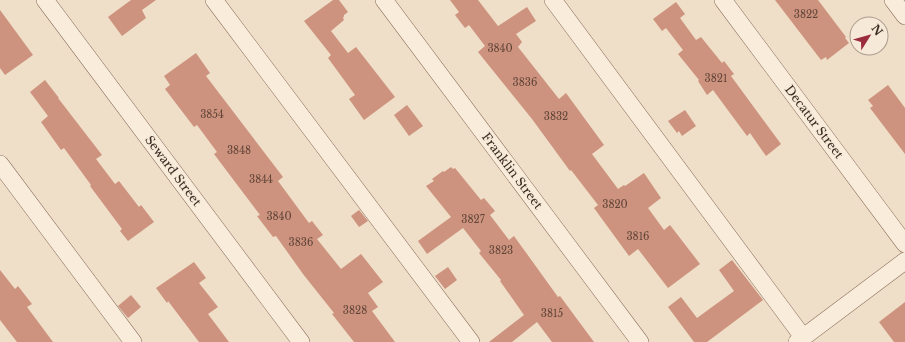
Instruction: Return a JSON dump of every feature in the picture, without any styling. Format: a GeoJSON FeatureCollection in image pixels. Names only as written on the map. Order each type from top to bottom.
{"type":"FeatureCollection","features":[{"type":"Feature","properties":{"kind":"street","name":"Seward Street"},"geometry":{"type":"LineString","coordinates":[[45,0],[301,342]]}},
{"type":"Feature","properties":{"kind":"street"},"geometry":{"type":"LineString","coordinates":[[214,0],[470,342]]}},
{"type":"Feature","properties":{"kind":"street","name":"Franklin Street"},"geometry":{"type":"LineString","coordinates":[[384,0],[640,342]]}},
{"type":"Feature","properties":{"kind":"street"},"geometry":{"type":"LineString","coordinates":[[553,0],[800,339],[905,261]]}},
{"type":"Feature","properties":{"kind":"street","name":"Decatur Street"},"geometry":{"type":"LineString","coordinates":[[723,0],[905,244]]}},
{"type":"Feature","properties":{"kind":"street"},"geometry":{"type":"LineString","coordinates":[[893,0],[905,16]]}},
{"type":"Feature","properties":{"kind":"street"},"geometry":{"type":"LineString","coordinates":[[0,164],[133,342]]}},
{"type":"Feature","properties":{"kind":"building"},"geometry":{"type":"Polygon","coordinates":[[[131,0],[156,0],[142,10],[146,18],[122,36],[108,17],[131,0]]]}},
{"type":"Feature","properties":{"kind":"building"},"geometry":{"type":"Polygon","coordinates":[[[333,0],[339,0],[348,12],[344,15],[344,20],[331,31],[348,53],[356,47],[395,97],[364,120],[349,99],[355,95],[328,58],[331,55],[304,21],[333,0]]]}},
{"type":"Feature","properties":{"kind":"building"},"geometry":{"type":"Polygon","coordinates":[[[450,0],[478,0],[498,26],[527,7],[536,21],[516,34],[522,42],[518,47],[559,99],[566,93],[604,145],[592,154],[618,189],[644,173],[661,198],[648,208],[664,230],[670,225],[700,264],[668,288],[638,249],[629,256],[594,208],[598,205],[478,52],[485,46],[469,25],[465,28],[455,15],[459,12],[450,0]]]}},
{"type":"Feature","properties":{"kind":"building"},"geometry":{"type":"Polygon","coordinates":[[[775,0],[818,0],[849,43],[827,60],[826,57],[821,60],[775,0]]]}},
{"type":"Feature","properties":{"kind":"building"},"geometry":{"type":"Polygon","coordinates":[[[676,2],[685,14],[680,18],[696,40],[701,37],[722,63],[724,61],[734,74],[731,76],[781,144],[766,156],[750,133],[747,136],[713,90],[707,95],[698,81],[699,80],[678,54],[683,50],[666,28],[662,31],[653,19],[676,2]]]}},
{"type":"Feature","properties":{"kind":"building"},"geometry":{"type":"Polygon","coordinates":[[[0,10],[33,55],[5,75],[0,68],[0,10]]]}},
{"type":"Feature","properties":{"kind":"building"},"geometry":{"type":"Polygon","coordinates":[[[196,53],[210,73],[206,76],[283,177],[278,181],[309,223],[312,221],[323,235],[317,239],[341,269],[361,254],[383,282],[368,293],[378,307],[372,311],[395,342],[354,342],[276,236],[273,237],[257,216],[260,215],[214,154],[217,152],[197,125],[194,127],[165,89],[170,85],[164,76],[196,53]]]}},
{"type":"Feature","properties":{"kind":"building"},"geometry":{"type":"Polygon","coordinates":[[[45,80],[102,155],[96,159],[115,184],[119,181],[139,207],[141,205],[154,222],[128,241],[120,231],[122,229],[64,148],[61,150],[41,122],[48,116],[30,92],[45,80]]]}},
{"type":"Feature","properties":{"kind":"building"},"geometry":{"type":"Polygon","coordinates":[[[888,85],[905,108],[905,154],[870,108],[873,106],[868,100],[888,85]]]}},
{"type":"Feature","properties":{"kind":"building"},"geometry":{"type":"Polygon","coordinates":[[[407,105],[423,126],[409,136],[394,115],[407,105]]]}},
{"type":"Feature","properties":{"kind":"building"},"geometry":{"type":"Polygon","coordinates":[[[685,110],[696,126],[682,136],[679,131],[677,133],[668,121],[685,110]]]}},
{"type":"Feature","properties":{"kind":"building"},"geometry":{"type":"Polygon","coordinates":[[[451,167],[453,169],[455,168],[481,200],[484,198],[495,211],[490,215],[509,240],[514,236],[558,297],[560,296],[594,342],[552,342],[537,322],[512,342],[489,342],[524,315],[500,281],[501,280],[479,253],[481,251],[463,228],[427,254],[418,241],[451,217],[426,186],[434,181],[432,179],[451,167]]]}},
{"type":"Feature","properties":{"kind":"building"},"geometry":{"type":"Polygon","coordinates":[[[359,210],[368,221],[359,227],[351,216],[359,210]]]}},
{"type":"Feature","properties":{"kind":"building"},"geometry":{"type":"Polygon","coordinates":[[[732,260],[763,300],[707,342],[694,342],[668,307],[681,297],[697,318],[734,291],[719,270],[732,260]]]}},
{"type":"Feature","properties":{"kind":"building"},"geometry":{"type":"Polygon","coordinates":[[[194,262],[206,278],[199,283],[218,307],[208,314],[229,342],[199,342],[168,301],[167,303],[156,288],[194,262]]]}},
{"type":"Feature","properties":{"kind":"building"},"geometry":{"type":"Polygon","coordinates":[[[448,267],[457,280],[445,289],[435,276],[448,267]]]}},
{"type":"Feature","properties":{"kind":"building"},"geometry":{"type":"Polygon","coordinates":[[[0,270],[15,289],[18,286],[32,304],[27,307],[53,342],[17,342],[0,320],[0,270]]]}},
{"type":"Feature","properties":{"kind":"building"},"geometry":{"type":"Polygon","coordinates":[[[131,295],[141,307],[128,318],[118,306],[131,295]]]}},
{"type":"Feature","properties":{"kind":"building"},"geometry":{"type":"Polygon","coordinates":[[[905,302],[905,342],[894,342],[879,322],[905,302]]]}}]}
